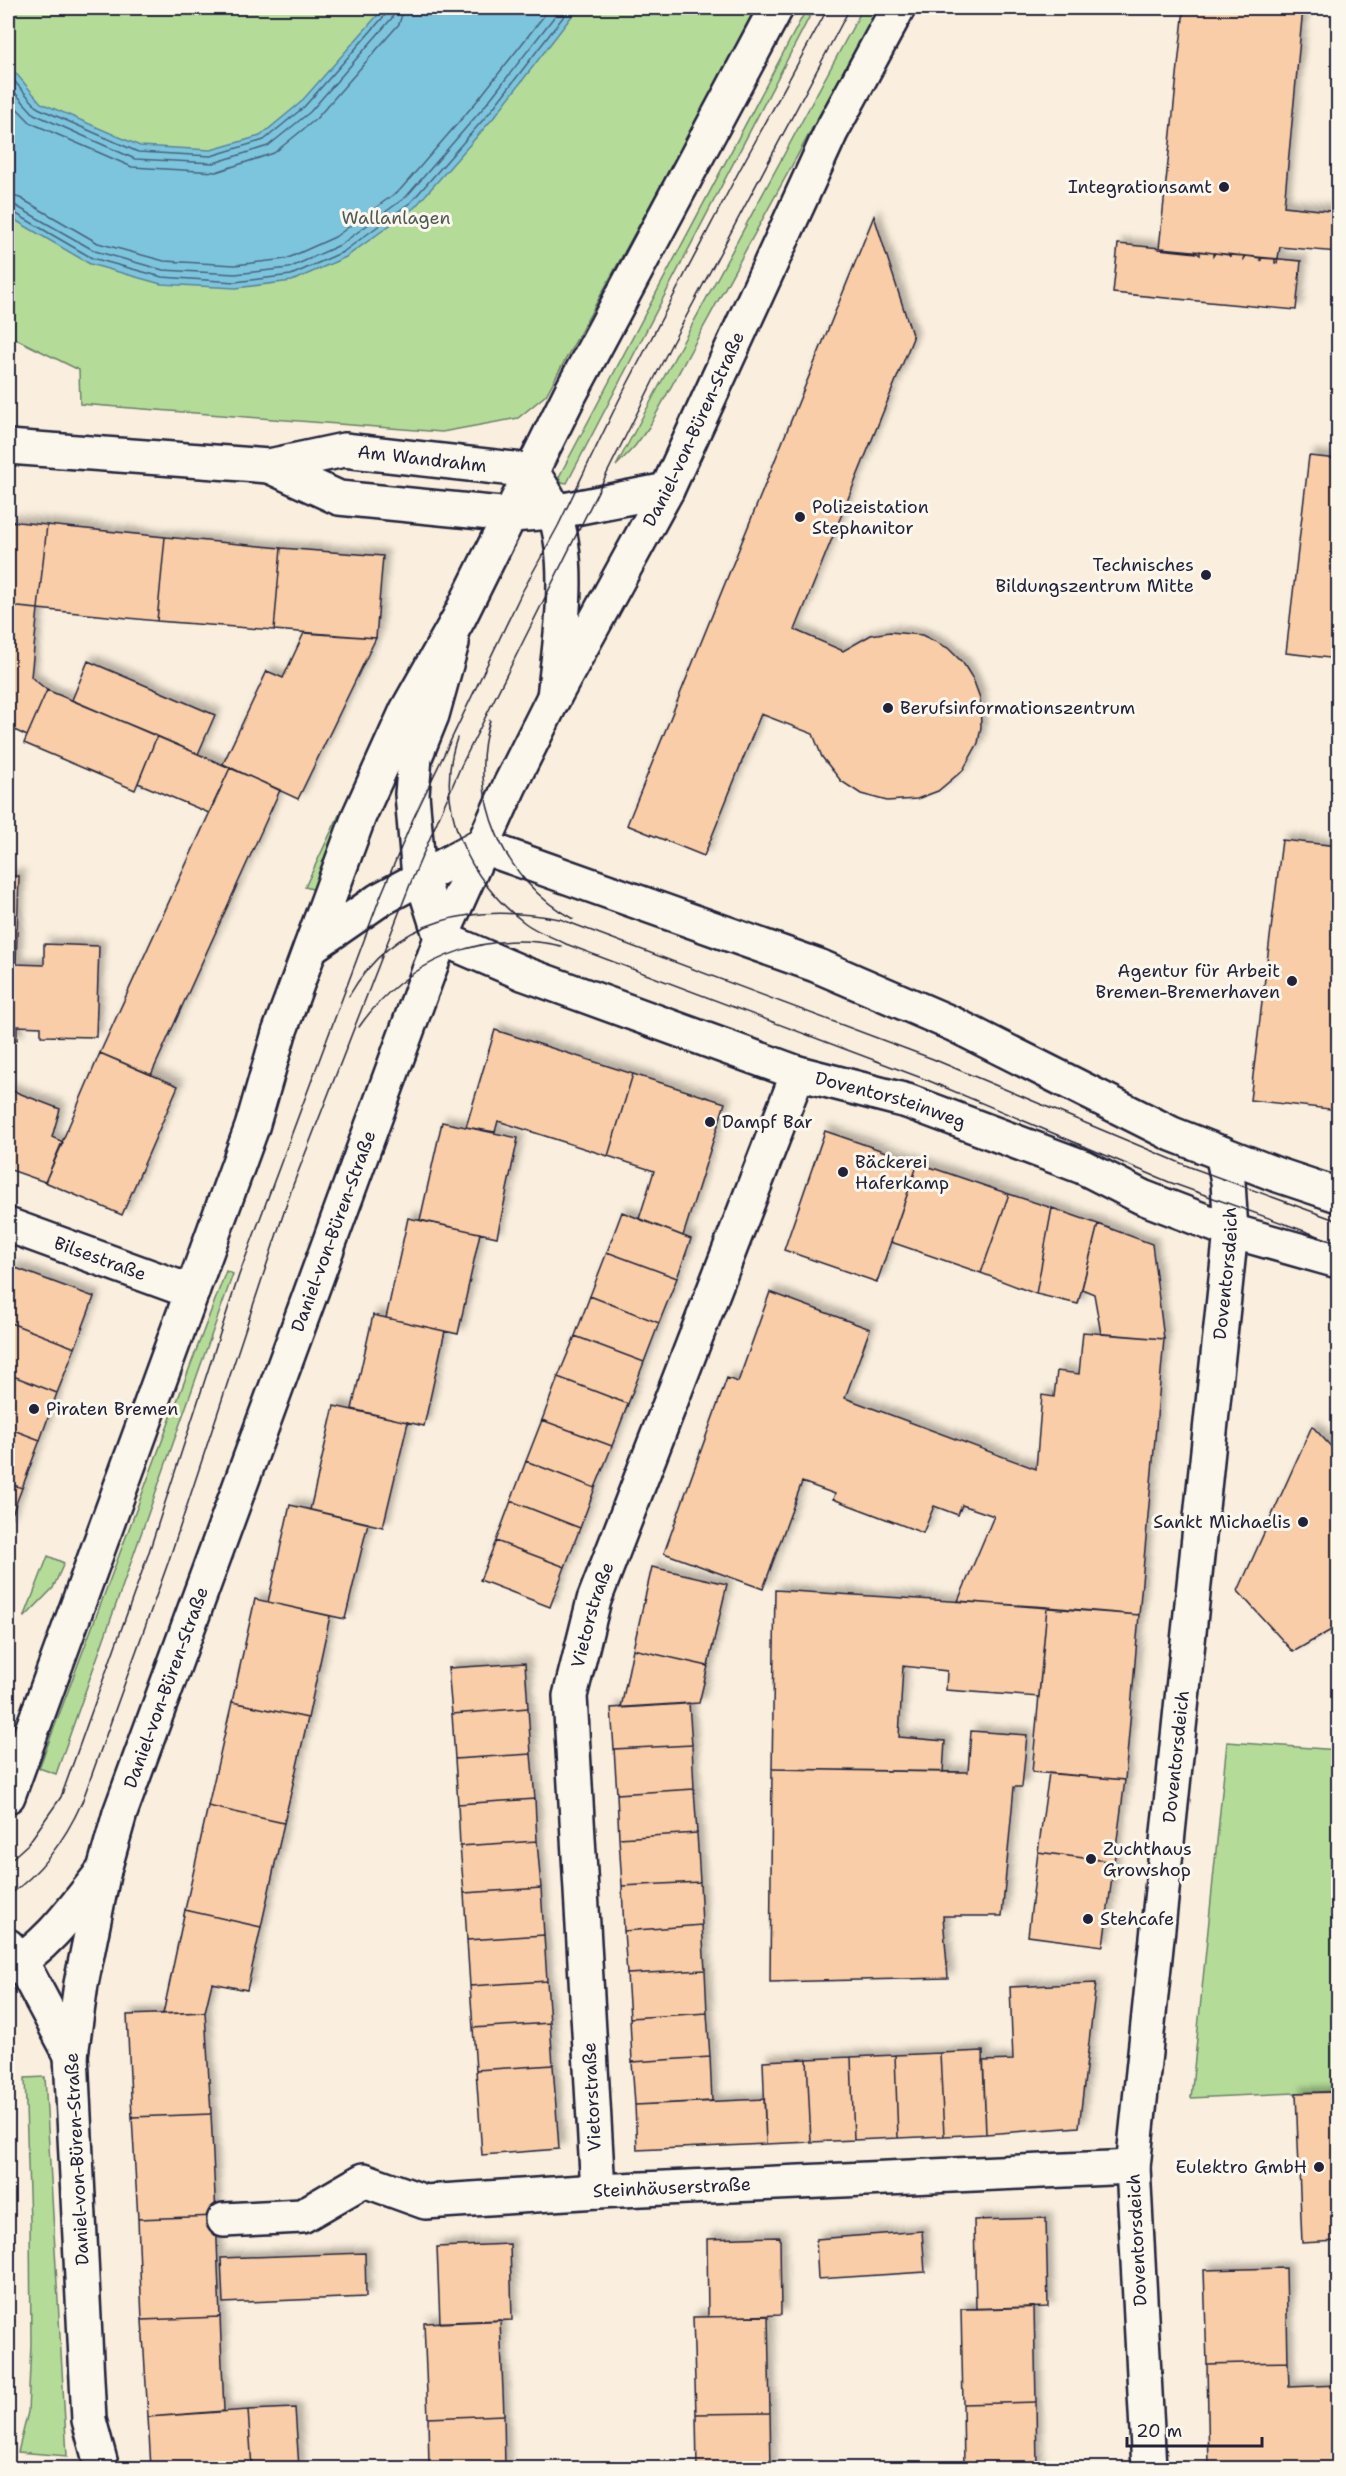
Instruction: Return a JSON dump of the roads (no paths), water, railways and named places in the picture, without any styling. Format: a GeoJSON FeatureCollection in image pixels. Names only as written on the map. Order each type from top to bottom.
{"type":"FeatureCollection","features":[{"type":"Feature","properties":{"kind":"street"},"geometry":{"type":"LineString","coordinates":[[8,1796],[252,1127],[279,1033],[363,805],[407,710],[459,618],[531,471],[776,8]]}},
{"type":"Feature","properties":{"kind":"street","name":"Daniel-von-Büren-Straße"},"geometry":{"type":"LineString","coordinates":[[102,2469],[90,2420],[71,2055],[81,1984],[104,1870],[120,1813],[441,938],[480,846],[554,697],[667,489],[831,132],[898,8]]}},
{"type":"Feature","properties":{"kind":"street","name":"Am Wandrahm"},"geometry":{"type":"LineString","coordinates":[[8,447],[269,466],[344,450],[531,471]]}},
{"type":"Feature","properties":{"kind":"street","name":"Am Wandrahm"},"geometry":{"type":"LineString","coordinates":[[269,466],[339,498],[511,514],[554,512],[667,489]]}},
{"type":"Feature","properties":{"kind":"street"},"geometry":{"type":"LineString","coordinates":[[531,471],[554,512],[563,559],[562,622],[554,697]]}},
{"type":"Feature","properties":{"kind":"street"},"geometry":{"type":"LineString","coordinates":[[441,938],[421,877],[413,819],[415,757],[432,715],[459,618]]}},
{"type":"Feature","properties":{"kind":"street"},"geometry":{"type":"LineString","coordinates":[[310,947],[379,900],[480,846],[816,965],[953,1024],[1172,1134],[1338,1195]]}},
{"type":"Feature","properties":{"kind":"street","name":"Doventorsteinweg"},"geometry":{"type":"LineString","coordinates":[[441,938],[525,974],[798,1072],[907,1101],[1083,1167],[1142,1197],[1231,1231],[1338,1261]]}},
{"type":"Feature","properties":{"kind":"street","name":"Vietorstraße"},"geometry":{"type":"LineString","coordinates":[[598,2191],[570,1696],[594,1600],[798,1072]]}},
{"type":"Feature","properties":{"kind":"street","name":"Doventorsdeich"},"geometry":{"type":"LineString","coordinates":[[1148,2456],[1133,2167],[1231,1231],[1228,1182],[1222,1153]]}},
{"type":"Feature","properties":{"kind":"street","name":"Bilsestraße"},"geometry":{"type":"LineString","coordinates":[[8,1225],[192,1292]]}},
{"type":"Feature","properties":{"kind":"street"},"geometry":{"type":"LineString","coordinates":[[71,2055],[12,1958],[60,1924],[104,1870]]}},
{"type":"Feature","properties":{"kind":"street","name":"Steinhäuserstraße"},"geometry":{"type":"LineString","coordinates":[[224,2220],[302,2216],[364,2180],[425,2202],[598,2191],[1133,2167]]}},
{"type":"Feature","properties":{"kind":"water"},"geometry":{"type":"Polygon","coordinates":[[[384,8],[578,8],[495,116],[415,207],[346,257],[292,281],[236,288],[161,284],[90,264],[8,216],[8,64],[41,103],[140,146],[211,150],[260,136],[300,103],[384,8]]]}},
{"type":"Feature","properties":{"kind":"tram line"},"geometry":{"type":"LineString","coordinates":[[8,1862],[28,1844],[61,1797],[148,1555],[239,1275],[379,900],[413,819],[521,594],[558,526],[619,400],[828,8]]}},
{"type":"Feature","properties":{"kind":"tram line"},"geometry":{"type":"LineString","coordinates":[[8,1896],[42,1866],[60,1842],[82,1802],[168,1563],[293,1185],[411,882],[461,766],[670,347],[850,8]]}},
{"type":"Feature","properties":{"kind":"tram line"},"geometry":{"type":"LineString","coordinates":[[490,720],[484,749],[483,778],[488,807],[497,834],[510,860],[528,883],[549,903],[573,919]]}},
{"type":"Feature","properties":{"kind":"tram line"},"geometry":{"type":"LineString","coordinates":[[457,738],[451,764],[450,790],[453,816],[461,841],[487,886],[505,906],[535,929],[566,944],[927,1080],[1169,1182],[1338,1243]]}},
{"type":"Feature","properties":{"kind":"tram line"},"geometry":{"type":"LineString","coordinates":[[349,996],[368,969],[389,948],[414,932],[440,922],[468,915],[498,913],[560,919],[933,1059],[1190,1167],[1338,1221]]}},
{"type":"Feature","properties":{"kind":"tram line"},"geometry":{"type":"LineString","coordinates":[[359,1027],[377,1004],[398,984],[447,955],[502,942],[531,942],[561,946]]}},
{"type":"Feature","properties":{"kind":"place","name":"Integrationsamt"},"geometry":{"type":"Point","coordinates":[1224,187]}},
{"type":"Feature","properties":{"kind":"place","name":"Polizeistation Stephanitor"},"geometry":{"type":"Point","coordinates":[800,517]}},
{"type":"Feature","properties":{"kind":"place","name":"Technisches Bildungszentrum Mitte"},"geometry":{"type":"Point","coordinates":[1206,575]}},
{"type":"Feature","properties":{"kind":"place","name":"Berufsinformationszentrum"},"geometry":{"type":"Point","coordinates":[888,708]}},
{"type":"Feature","properties":{"kind":"place","name":"Agentur für Arbeit Bremen-Bremerhaven"},"geometry":{"type":"Point","coordinates":[1292,981]}},
{"type":"Feature","properties":{"kind":"place","name":"Dampf Bar"},"geometry":{"type":"Point","coordinates":[710,1122]}},
{"type":"Feature","properties":{"kind":"place","name":"Bäckerei Haferkamp"},"geometry":{"type":"Point","coordinates":[843,1172]}},
{"type":"Feature","properties":{"kind":"place","name":"Piraten Bremen"},"geometry":{"type":"Point","coordinates":[34,1409]}},
{"type":"Feature","properties":{"kind":"place","name":"Sankt Michaelis"},"geometry":{"type":"Point","coordinates":[1303,1522]}},
{"type":"Feature","properties":{"kind":"place","name":"Zuchthaus Growshop"},"geometry":{"type":"Point","coordinates":[1091,1859]}},
{"type":"Feature","properties":{"kind":"place","name":"Stehcafe"},"geometry":{"type":"Point","coordinates":[1088,1919]}},
{"type":"Feature","properties":{"kind":"place","name":"Eulektro GmbH"},"geometry":{"type":"Point","coordinates":[1319,2167]}},
{"type":"Feature","properties":{"kind":"park label","name":"Wallanlagen"},"geometry":{"type":"Point","coordinates":[396,218]}}]}
